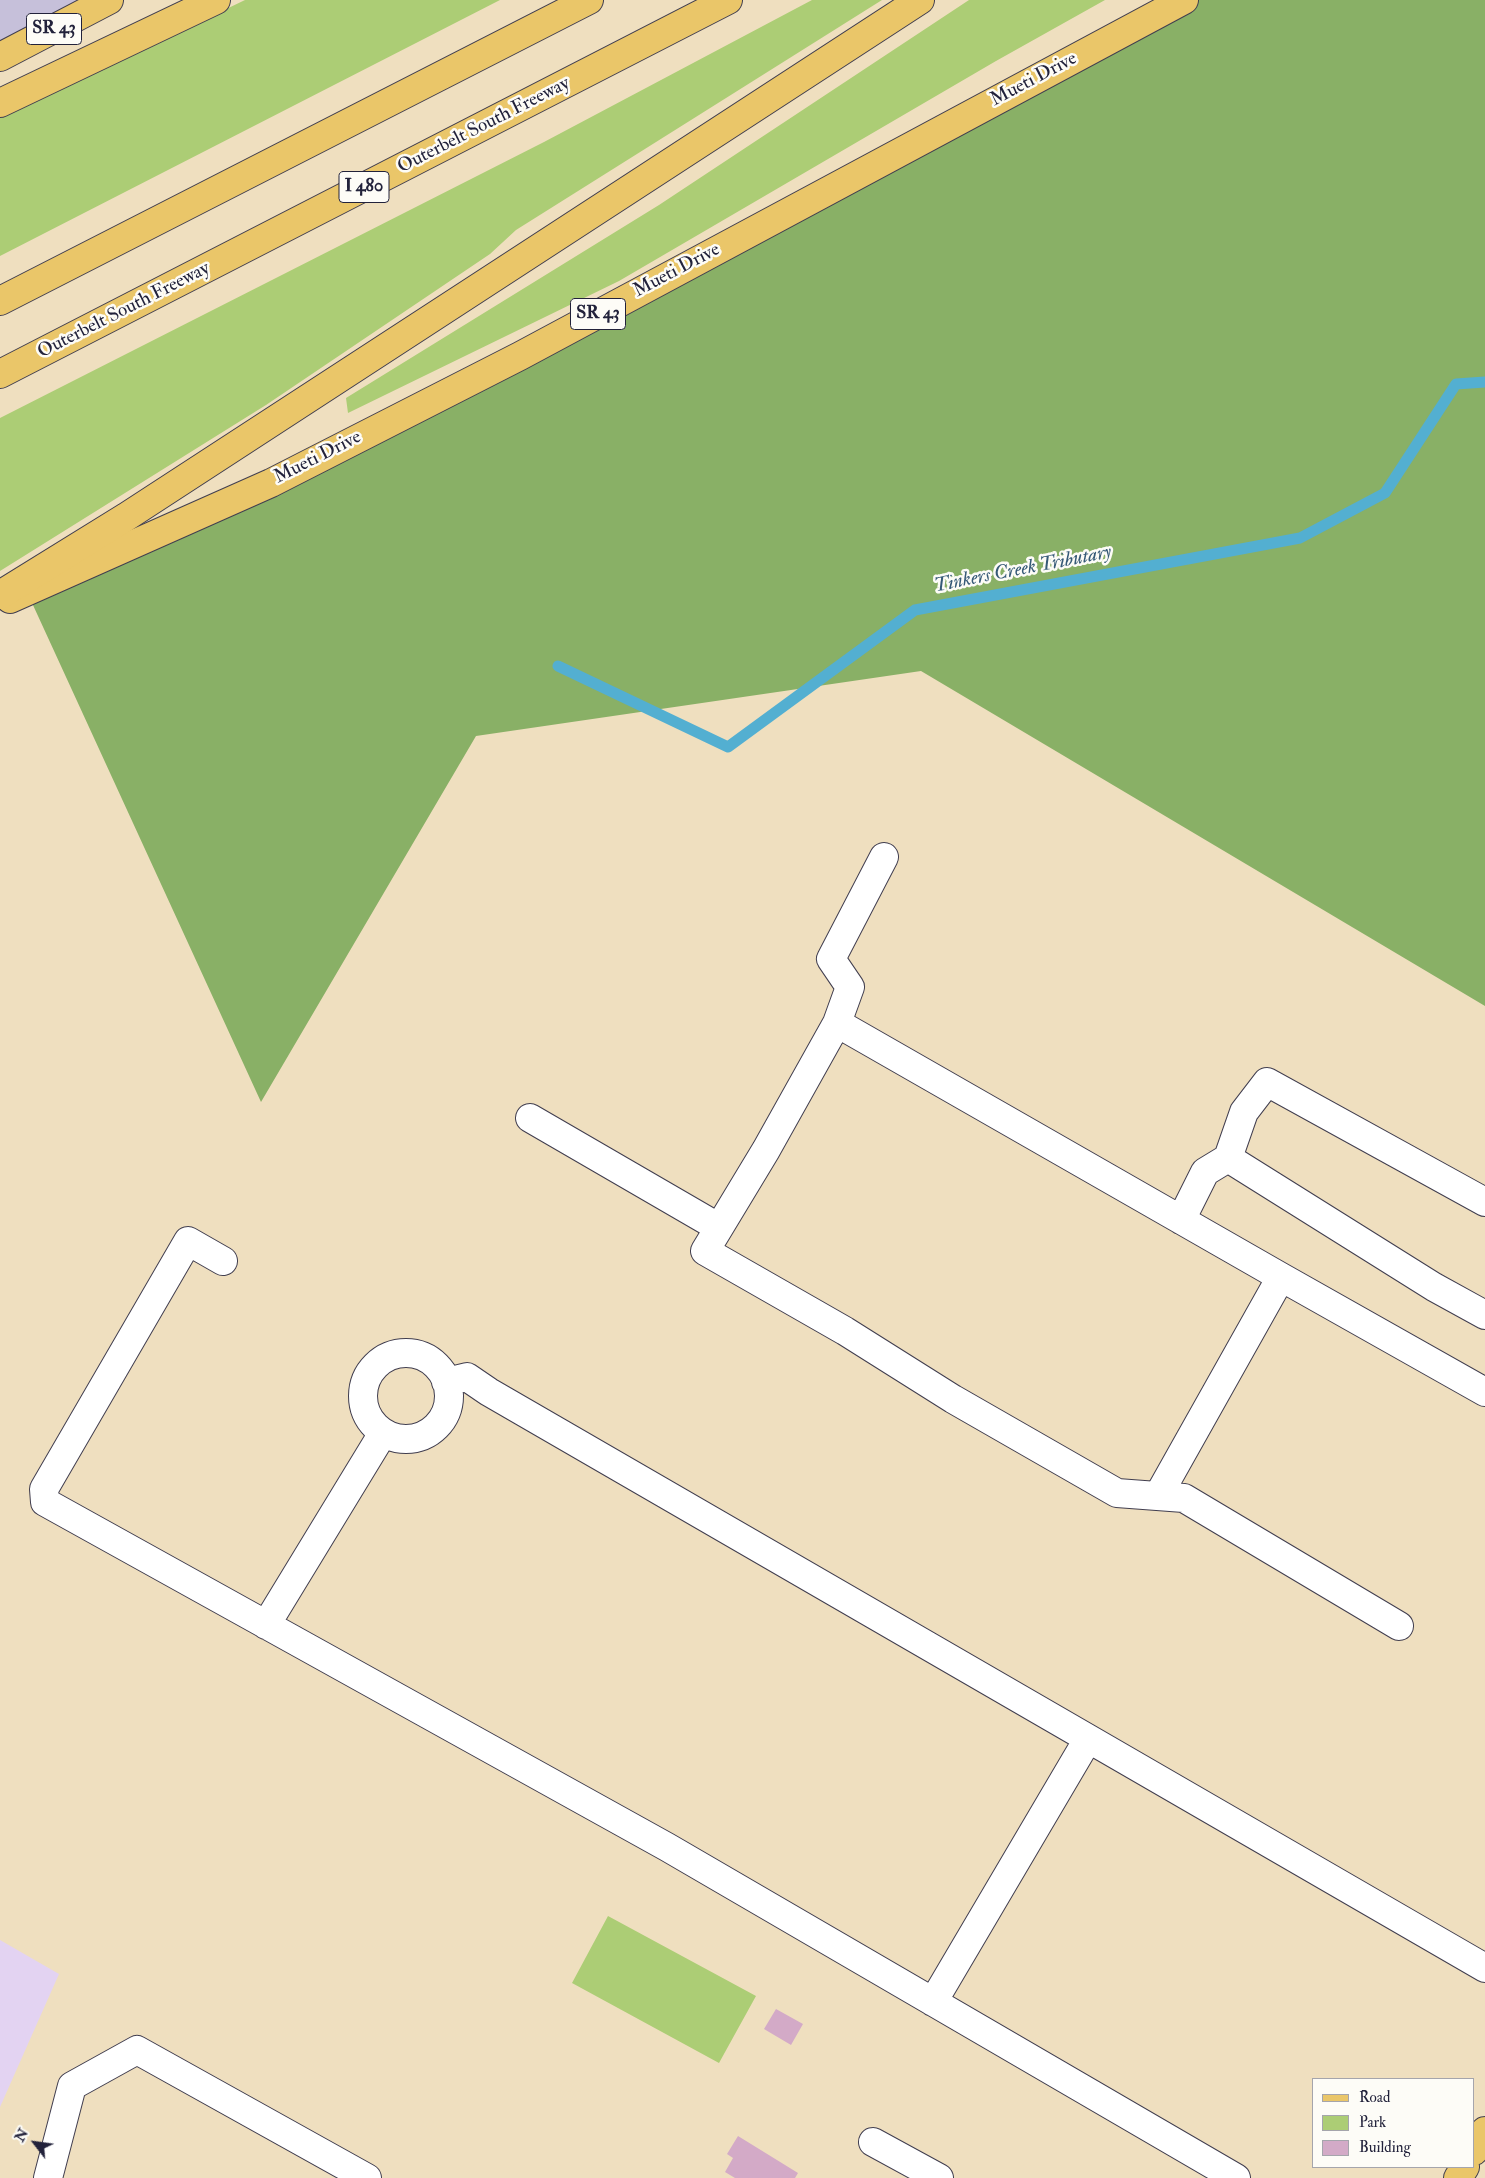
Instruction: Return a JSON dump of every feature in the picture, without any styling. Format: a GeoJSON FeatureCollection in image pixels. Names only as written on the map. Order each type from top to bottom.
{"type":"FeatureCollection","features":[{"type":"Feature","properties":{"kind":"main road"},"geometry":{"type":"LineString","coordinates":[[0,103],[216,0]]}},
{"type":"Feature","properties":{"kind":"main road"},"geometry":{"type":"LineString","coordinates":[[0,301],[589,0]]}},
{"type":"Feature","properties":{"kind":"main road","name":"Outerbelt South Freeway"},"geometry":{"type":"LineString","coordinates":[[0,374],[728,0]]}},
{"type":"Feature","properties":{"kind":"main road"},"geometry":{"type":"LineString","coordinates":[[0,595],[126,517],[920,0]]}},
{"type":"Feature","properties":{"kind":"main road","name":"Mueti Drive"},"geometry":{"type":"LineString","coordinates":[[0,604],[271,482],[475,378],[1184,0]]}},
{"type":"Feature","properties":{"kind":"main road","name":"SR 43"},"geometry":{"type":"LineString","coordinates":[[0,57],[98,2]]}},
{"type":"Feature","properties":{"kind":"main road"},"geometry":{"type":"LineString","coordinates":[[1475,2149],[1485,2131]]}},
{"type":"Feature","properties":{"kind":"street"},"geometry":{"type":"LineString","coordinates":[[884,857],[831,958],[850,987],[837,1023],[766,1150],[705,1251],[845,1331],[953,1399],[1117,1493],[1184,1498],[1399,1626]]}},
{"type":"Feature","properties":{"kind":"street"},"geometry":{"type":"LineString","coordinates":[[837,1023],[1485,1392]]}},
{"type":"Feature","properties":{"kind":"street"},"geometry":{"type":"LineString","coordinates":[[1181,1220],[1204,1172],[1228,1158],[1244,1112],[1267,1082],[1485,1202]]}},
{"type":"Feature","properties":{"kind":"street"},"geometry":{"type":"LineString","coordinates":[[530,1118],[718,1227]]}},
{"type":"Feature","properties":{"kind":"street"},"geometry":{"type":"LineString","coordinates":[[1228,1158],[1434,1287],[1485,1315]]}},
{"type":"Feature","properties":{"kind":"street"},"geometry":{"type":"LineString","coordinates":[[223,1260],[188,1240],[44,1490],[45,1502],[667,1847],[1236,2178]]}},
{"type":"Feature","properties":{"kind":"street"},"geometry":{"type":"LineString","coordinates":[[1158,1496],[1281,1277]]}},
{"type":"Feature","properties":{"kind":"street"},"geometry":{"type":"LineString","coordinates":[[408,1352],[431,1360],[442,1372],[446,1382],[449,1400],[442,1421],[431,1431],[420,1437],[403,1439],[383,1433],[372,1423],[365,1409],[363,1389],[372,1369],[393,1355],[408,1352]]}},
{"type":"Feature","properties":{"kind":"street"},"geometry":{"type":"LineString","coordinates":[[446,1382],[467,1377],[506,1402],[1485,1968]]}},
{"type":"Feature","properties":{"kind":"street"},"geometry":{"type":"LineString","coordinates":[[266,1625],[383,1433]]}},
{"type":"Feature","properties":{"kind":"street"},"geometry":{"type":"LineString","coordinates":[[933,2002],[1088,1739]]}},
{"type":"Feature","properties":{"kind":"street"},"geometry":{"type":"LineString","coordinates":[[48,2178],[72,2086],[137,2050],[338,2171],[367,2178]]}},
{"type":"Feature","properties":{"kind":"street"},"geometry":{"type":"LineString","coordinates":[[873,2142],[939,2178]]}},
{"type":"Feature","properties":{"kind":"shaded area"},"geometry":{"type":"Polygon","coordinates":[[[0,0],[109,0],[0,57],[0,0]]]}},
{"type":"Feature","properties":{"kind":"shaded area"},"geometry":{"type":"Polygon","coordinates":[[[0,1940],[59,1974],[0,2107],[0,1940]]]}},
{"type":"Feature","properties":{"kind":"green space"},"geometry":{"type":"Polygon","coordinates":[[[245,0],[500,0],[0,256],[0,118],[245,0]]]}},
{"type":"Feature","properties":{"kind":"green space"},"geometry":{"type":"Polygon","coordinates":[[[812,0],[882,0],[516,230],[490,254],[266,405],[0,571],[0,418],[544,142],[812,0]]]}},
{"type":"Feature","properties":{"kind":"green space"},"geometry":{"type":"Polygon","coordinates":[[[969,0],[1105,0],[996,61],[619,281],[348,413],[346,398],[659,205],[969,0]]]}},
{"type":"Feature","properties":{"kind":"green space"},"geometry":{"type":"Polygon","coordinates":[[[1184,0],[1485,0],[1485,1006],[921,671],[476,736],[261,1102],[27,592],[271,483],[1184,0]]]}},
{"type":"Feature","properties":{"kind":"green space"},"geometry":{"type":"Polygon","coordinates":[[[608,1916],[756,1996],[719,2063],[572,1983],[608,1916]]]}},
{"type":"Feature","properties":{"kind":"building"},"geometry":{"type":"Polygon","coordinates":[[[776,2009],[803,2024],[791,2045],[764,2029],[776,2009]]]}},
{"type":"Feature","properties":{"kind":"building"},"geometry":{"type":"Polygon","coordinates":[[[738,2136],[798,2173],[795,2178],[735,2178],[725,2172],[733,2158],[727,2154],[738,2136]]]}},
{"type":"Feature","properties":{"kind":"waterway","name":"Tinkers Creek Tributary"},"geometry":{"type":"LineString","coordinates":[[558,666],[728,747],[915,610],[1300,538],[1385,493],[1456,384],[1485,382]]}}]}
